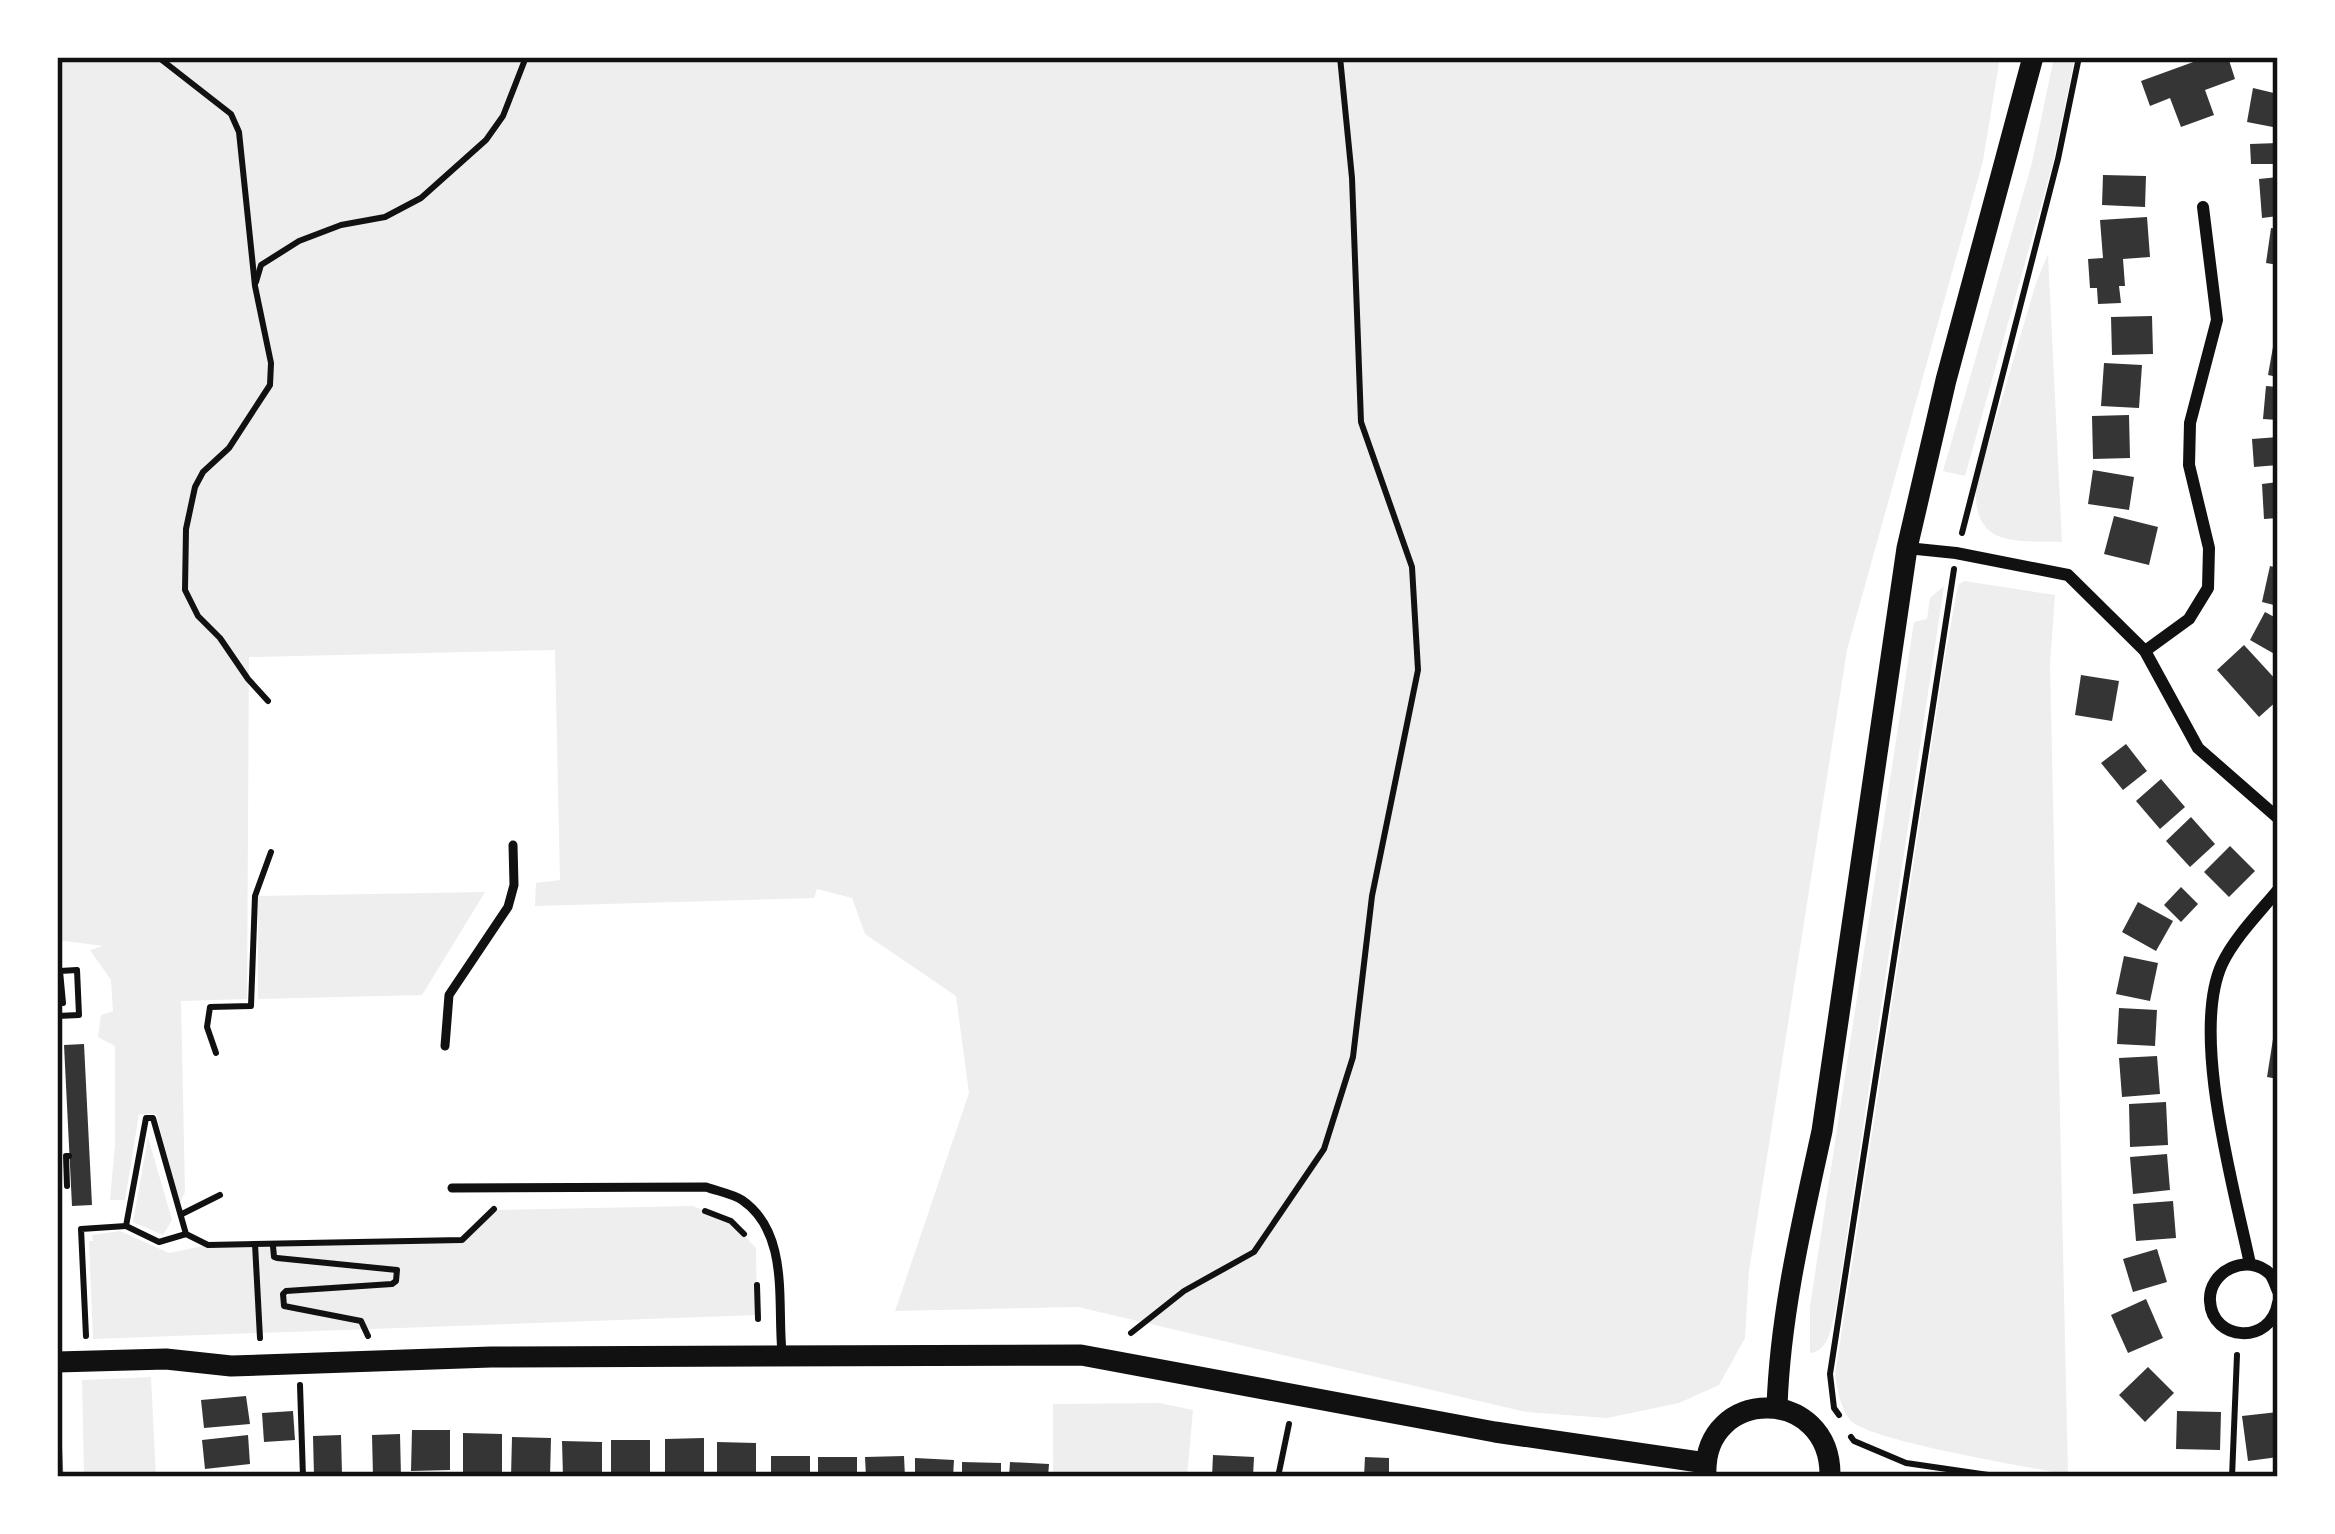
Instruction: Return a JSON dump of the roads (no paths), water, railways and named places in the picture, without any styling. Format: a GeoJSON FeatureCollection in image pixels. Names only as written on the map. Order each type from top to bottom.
{"type":"FeatureCollection","features":[{"type":"Feature","properties":{"kind":"street"},"geometry":{"type":"LineString","coordinates":[[1777,1408],[1778,1367],[1822,1131],[1907,548],[1946,380],[2033,57]]}},
{"type":"Feature","properties":{"kind":"street"},"geometry":{"type":"LineString","coordinates":[[2145,651],[2189,619],[2208,588],[2209,548],[2189,465],[2190,424],[2217,320],[2203,207]]}},
{"type":"Feature","properties":{"kind":"street"},"geometry":{"type":"LineString","coordinates":[[1907,548],[2068,575],[2145,651],[2198,748],[2278,818]]}},
{"type":"Feature","properties":{"kind":"street"},"geometry":{"type":"LineString","coordinates":[[2251,1264],[2216,1102],[2210,1013],[2222,964],[2278,890]]}},
{"type":"Feature","properties":{"kind":"street"},"geometry":{"type":"LineString","coordinates":[[2278,1291],[2270,1274],[2251,1264],[2229,1267],[2213,1282],[2209,1304],[2219,1324],[2238,1334],[2260,1331],[2276,1316],[2278,1303]]}},
{"type":"Feature","properties":{"kind":"street"},"geometry":{"type":"LineString","coordinates":[[57,1362],[166,1359],[232,1366],[491,1357],[1082,1355],[1706,1470],[1711,1443],[1722,1426],[1738,1414],[1777,1408],[1794,1412],[1820,1435],[1830,1477]]}},
{"type":"Feature","properties":{"kind":"lane"},"geometry":{"type":"LineString","coordinates":[[445,1046],[449,995],[508,907],[514,885],[513,845]]}},
{"type":"Feature","properties":{"kind":"lane"},"geometry":{"type":"LineString","coordinates":[[452,1188],[706,1187],[742,1201],[768,1228],[779,1266],[783,1356]]}},
{"type":"Feature","properties":{"kind":"railway"},"geometry":{"type":"LineString","coordinates":[[57,1437],[59,1477]]}}]}
